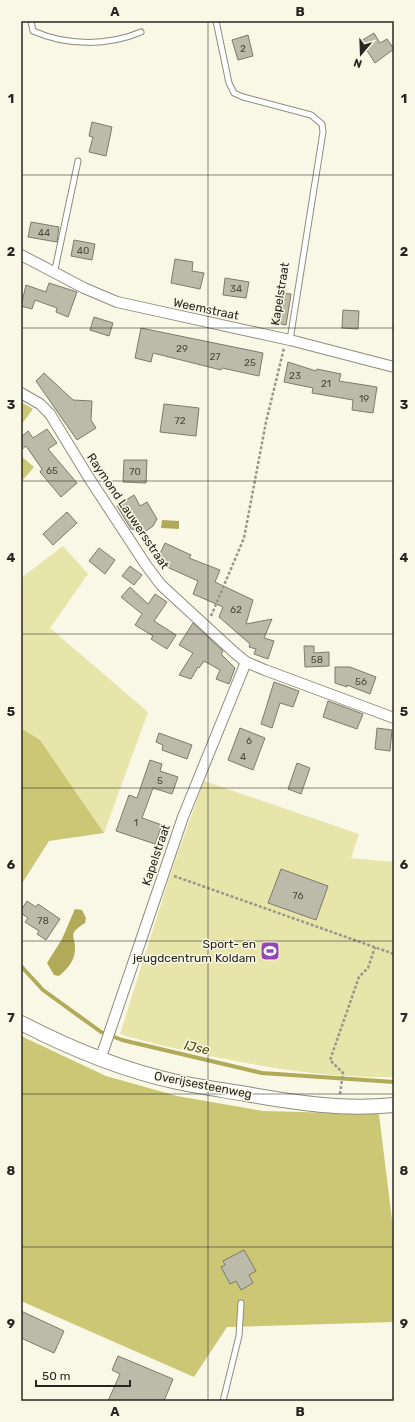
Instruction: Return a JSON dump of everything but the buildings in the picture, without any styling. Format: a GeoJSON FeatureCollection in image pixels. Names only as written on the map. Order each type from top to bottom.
{"type":"FeatureCollection","features":[{"type":"Feature","properties":{"kind":"main road","name":"Overijsesteenweg"},"geometry":{"type":"LineString","coordinates":[[21,1023],[63,1045],[100,1060],[177,1082],[294,1102],[339,1107],[394,1105]]}},
{"type":"Feature","properties":{"kind":"street","name":"Weemstraat"},"geometry":{"type":"LineString","coordinates":[[21,255],[54,274],[117,302],[288,340],[394,367]]}},
{"type":"Feature","properties":{"kind":"street","name":"Raymond Lauwersstraat"},"geometry":{"type":"LineString","coordinates":[[21,393],[40,404],[50,414],[101,497],[161,585],[246,662],[282,677],[394,718]]}},
{"type":"Feature","properties":{"kind":"street","name":"Kapelstraat"},"geometry":{"type":"LineString","coordinates":[[100,1060],[183,817],[246,662]]}},
{"type":"Feature","properties":{"kind":"lane"},"geometry":{"type":"LineString","coordinates":[[31,21],[33,31],[62,40],[111,42],[125,39],[141,32]]}},
{"type":"Feature","properties":{"kind":"lane","name":"Kapelstraat"},"geometry":{"type":"LineString","coordinates":[[216,21],[229,83],[234,93],[243,97],[311,114],[322,124],[323,132],[288,340]]}},
{"type":"Feature","properties":{"kind":"lane"},"geometry":{"type":"LineString","coordinates":[[54,274],[78,161]]}},
{"type":"Feature","properties":{"kind":"lane"},"geometry":{"type":"LineString","coordinates":[[223,1401],[239,1336],[241,1303]]}},
{"type":"Feature","properties":{"kind":"path","name":"Kapelstraat"},"geometry":{"type":"LineString","coordinates":[[206,627],[244,538],[266,422],[288,340]]}},
{"type":"Feature","properties":{"kind":"path"},"geometry":{"type":"LineString","coordinates":[[164,873],[394,954]]}},
{"type":"Feature","properties":{"kind":"path"},"geometry":{"type":"LineString","coordinates":[[341,1086],[342,1073],[330,1060],[359,977],[368,968],[375,947]]}},
{"type":"Feature","properties":{"kind":"shaded area"},"geometry":{"type":"Polygon","coordinates":[[[21,402],[33,409],[21,425],[21,402]]]}},
{"type":"Feature","properties":{"kind":"shaded area"},"geometry":{"type":"Polygon","coordinates":[[[21,456],[34,467],[21,482],[21,456]]]}},
{"type":"Feature","properties":{"kind":"shaded area"},"geometry":{"type":"Polygon","coordinates":[[[162,520],[179,521],[179,529],[161,528],[162,520]]]}},
{"type":"Feature","properties":{"kind":"shaded area"},"geometry":{"type":"Polygon","coordinates":[[[63,546],[88,574],[50,628],[148,712],[104,833],[40,740],[21,728],[21,578],[63,546]]]}},
{"type":"Feature","properties":{"kind":"shaded area"},"geometry":{"type":"Polygon","coordinates":[[[21,728],[40,740],[104,833],[49,841],[21,885],[21,728]]]}},
{"type":"Feature","properties":{"kind":"shaded area","name":"Sport- en jeugdcentrum Koldam"},"geometry":{"type":"Polygon","coordinates":[[[204,781],[359,834],[351,858],[394,862],[394,1077],[349,1076],[281,1069],[179,1049],[120,1034],[172,869],[204,781]]]}},
{"type":"Feature","properties":{"kind":"shaded area"},"geometry":{"type":"Polygon","coordinates":[[[75,909],[82,910],[86,918],[85,923],[76,930],[73,935],[75,953],[68,968],[59,976],[54,975],[47,963],[62,939],[75,909]]]}},
{"type":"Feature","properties":{"kind":"shaded area"},"geometry":{"type":"Polygon","coordinates":[[[21,1036],[106,1076],[177,1096],[263,1111],[379,1114],[394,1236],[394,1322],[227,1327],[194,1377],[21,1301],[21,1036]]]}},
{"type":"Feature","properties":{"kind":"waterway","name":"IJse"},"geometry":{"type":"LineString","coordinates":[[21,966],[43,990],[101,1032],[122,1040],[262,1073],[394,1082]]}},
{"type":"Feature","properties":{"kind":"place","name":"Sport- en jeugdcentrum Koldam"},"geometry":{"type":"Point","coordinates":[270,951]}}]}
